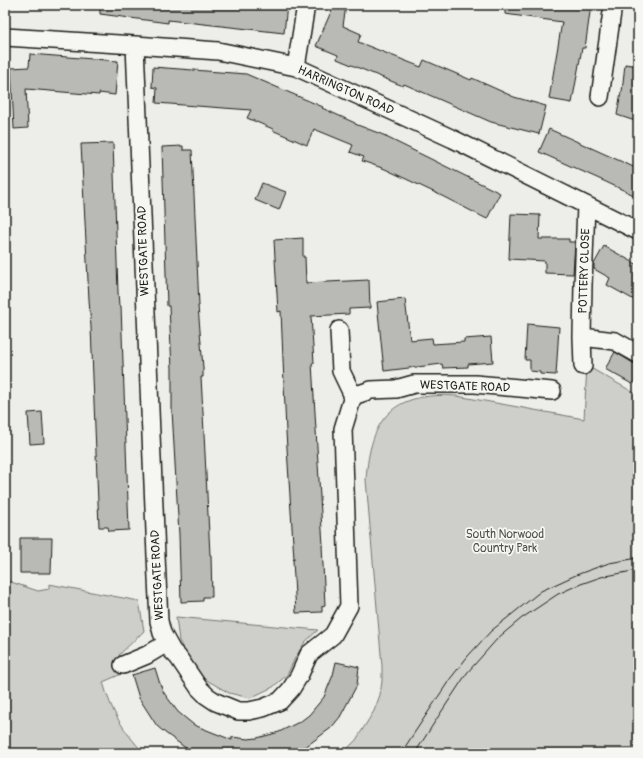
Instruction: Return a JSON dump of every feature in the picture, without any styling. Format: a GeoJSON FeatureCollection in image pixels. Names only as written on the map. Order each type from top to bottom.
{"type":"FeatureCollection","features":[{"type":"Feature","properties":{"kind":"street"},"geometry":{"type":"LineString","coordinates":[[296,67],[306,5]]}},
{"type":"Feature","properties":{"kind":"street"},"geometry":{"type":"LineString","coordinates":[[600,97],[613,5]]}},
{"type":"Feature","properties":{"kind":"street","name":"HARRINGTON ROAD"},"geometry":{"type":"LineString","coordinates":[[5,37],[218,51],[296,67],[453,139],[638,231]]}},
{"type":"Feature","properties":{"kind":"street","name":"WESTGATE ROAD"},"geometry":{"type":"LineString","coordinates":[[135,45],[159,621],[162,633],[172,651],[199,688],[208,696],[216,702],[238,711],[249,711],[263,708],[280,701],[291,690],[309,654],[333,635],[349,606],[342,429],[353,396],[371,390],[396,389],[414,384],[475,384],[552,391]]}},
{"type":"Feature","properties":{"kind":"street","name":"POTTERY CLOSE"},"geometry":{"type":"LineString","coordinates":[[583,366],[582,337],[586,204]]}},
{"type":"Feature","properties":{"kind":"street"},"geometry":{"type":"LineString","coordinates":[[339,330],[341,371],[353,396]]}},
{"type":"Feature","properties":{"kind":"street"},"geometry":{"type":"LineString","coordinates":[[582,337],[615,341],[638,354]]}},
{"type":"Feature","properties":{"kind":"street"},"geometry":{"type":"LineString","coordinates":[[123,665],[147,655],[167,643]]}},
{"type":"Feature","properties":{"kind":"green space","name":"South Norwood Country Park"},"geometry":{"type":"Polygon","coordinates":[[[587,366],[638,395],[638,753],[343,753],[356,740],[374,711],[380,695],[382,681],[366,480],[368,459],[379,425],[389,413],[401,404],[416,398],[435,396],[457,396],[584,419],[587,366]]]}},
{"type":"Feature","properties":{"kind":"green space"},"geometry":{"type":"Polygon","coordinates":[[[5,580],[38,591],[49,589],[49,584],[139,601],[144,631],[119,655],[126,672],[103,682],[114,711],[124,729],[144,753],[5,753],[5,580]]]}},
{"type":"Feature","properties":{"kind":"green space"},"geometry":{"type":"Polygon","coordinates":[[[176,617],[318,630],[305,642],[287,675],[273,687],[250,698],[229,693],[203,678],[189,659],[179,641],[176,617]]]}},
{"type":"Feature","properties":{"kind":"building"},"geometry":{"type":"Polygon","coordinates":[[[100,5],[287,5],[284,33],[168,20],[168,23],[100,14],[100,5]]]}},
{"type":"Feature","properties":{"kind":"building"},"geometry":{"type":"Polygon","coordinates":[[[334,5],[346,5],[343,26],[361,34],[358,42],[421,67],[424,60],[471,80],[472,78],[514,97],[546,106],[539,134],[491,122],[404,84],[403,86],[337,59],[338,55],[316,46],[334,5]]]}},
{"type":"Feature","properties":{"kind":"building"},"geometry":{"type":"Polygon","coordinates":[[[505,5],[591,5],[585,48],[582,48],[572,103],[549,99],[562,22],[505,14],[505,5]]]}},
{"type":"Feature","properties":{"kind":"building"},"geometry":{"type":"Polygon","coordinates":[[[30,54],[118,61],[115,95],[26,89],[28,128],[14,129],[11,68],[29,67],[30,54]]]}},
{"type":"Feature","properties":{"kind":"building"},"geometry":{"type":"Polygon","coordinates":[[[625,64],[638,66],[638,122],[617,115],[622,92],[625,64]]]}},
{"type":"Feature","properties":{"kind":"building"},"geometry":{"type":"Polygon","coordinates":[[[153,67],[246,74],[323,107],[322,108],[355,124],[386,136],[500,193],[487,219],[385,169],[362,161],[364,157],[350,152],[353,145],[314,129],[307,145],[247,118],[251,110],[156,103],[157,88],[152,87],[153,67]]]}},
{"type":"Feature","properties":{"kind":"building"},"geometry":{"type":"Polygon","coordinates":[[[549,129],[638,169],[638,197],[539,152],[549,129]]]}},
{"type":"Feature","properties":{"kind":"building"},"geometry":{"type":"Polygon","coordinates":[[[113,143],[118,292],[119,306],[121,306],[129,530],[109,531],[108,527],[99,527],[91,327],[81,144],[113,143]]]}},
{"type":"Feature","properties":{"kind":"building"},"geometry":{"type":"Polygon","coordinates":[[[183,146],[183,150],[192,150],[198,306],[203,368],[203,377],[201,377],[212,597],[203,597],[203,601],[181,602],[172,410],[172,369],[169,306],[167,306],[162,147],[183,146]]]}},
{"type":"Feature","properties":{"kind":"building"},"geometry":{"type":"Polygon","coordinates":[[[262,183],[286,192],[279,210],[255,200],[262,183]]]}},
{"type":"Feature","properties":{"kind":"building"},"geometry":{"type":"Polygon","coordinates":[[[511,214],[540,215],[539,239],[569,239],[569,242],[575,242],[573,274],[545,273],[545,261],[509,259],[511,214]]]}},
{"type":"Feature","properties":{"kind":"building"},"geometry":{"type":"Polygon","coordinates":[[[303,238],[303,257],[305,257],[306,283],[369,280],[370,308],[349,309],[349,314],[311,316],[314,363],[312,363],[323,545],[325,605],[322,606],[322,612],[296,613],[281,311],[278,312],[274,240],[303,238]]]}},
{"type":"Feature","properties":{"kind":"building"},"geometry":{"type":"Polygon","coordinates":[[[604,246],[638,265],[638,302],[607,285],[610,278],[594,269],[594,264],[604,246]]]}},
{"type":"Feature","properties":{"kind":"building"},"geometry":{"type":"Polygon","coordinates":[[[405,299],[410,340],[432,338],[433,344],[464,342],[464,339],[491,337],[493,362],[468,364],[468,367],[443,368],[442,364],[384,371],[377,302],[405,299]]]}},
{"type":"Feature","properties":{"kind":"building"},"geometry":{"type":"Polygon","coordinates":[[[527,324],[559,327],[556,375],[540,374],[540,372],[530,371],[530,360],[525,360],[527,324]]]}},
{"type":"Feature","properties":{"kind":"building"},"geometry":{"type":"Polygon","coordinates":[[[615,352],[633,363],[638,364],[638,385],[633,382],[632,384],[605,369],[615,352]]]}},
{"type":"Feature","properties":{"kind":"building"},"geometry":{"type":"Polygon","coordinates":[[[42,412],[44,443],[30,444],[28,413],[42,412]]]}},
{"type":"Feature","properties":{"kind":"building"},"geometry":{"type":"Polygon","coordinates":[[[20,538],[52,538],[51,573],[20,573],[20,538]]]}},
{"type":"Feature","properties":{"kind":"building"},"geometry":{"type":"Polygon","coordinates":[[[336,662],[359,667],[357,685],[340,717],[331,728],[308,745],[292,753],[198,753],[187,749],[157,726],[139,698],[132,675],[155,668],[164,693],[178,712],[194,725],[232,740],[232,737],[248,739],[279,732],[301,721],[309,715],[324,697],[333,675],[336,662]]]}},
{"type":"Feature","properties":{"kind":"tram line"},"geometry":{"type":"LineString","coordinates":[[401,753],[450,679],[468,656],[491,631],[541,591],[576,575],[609,563],[638,558]]}},
{"type":"Feature","properties":{"kind":"tram line"},"geometry":{"type":"LineString","coordinates":[[415,753],[467,673],[498,638],[522,618],[558,594],[578,585],[601,577],[638,570]]}}]}
